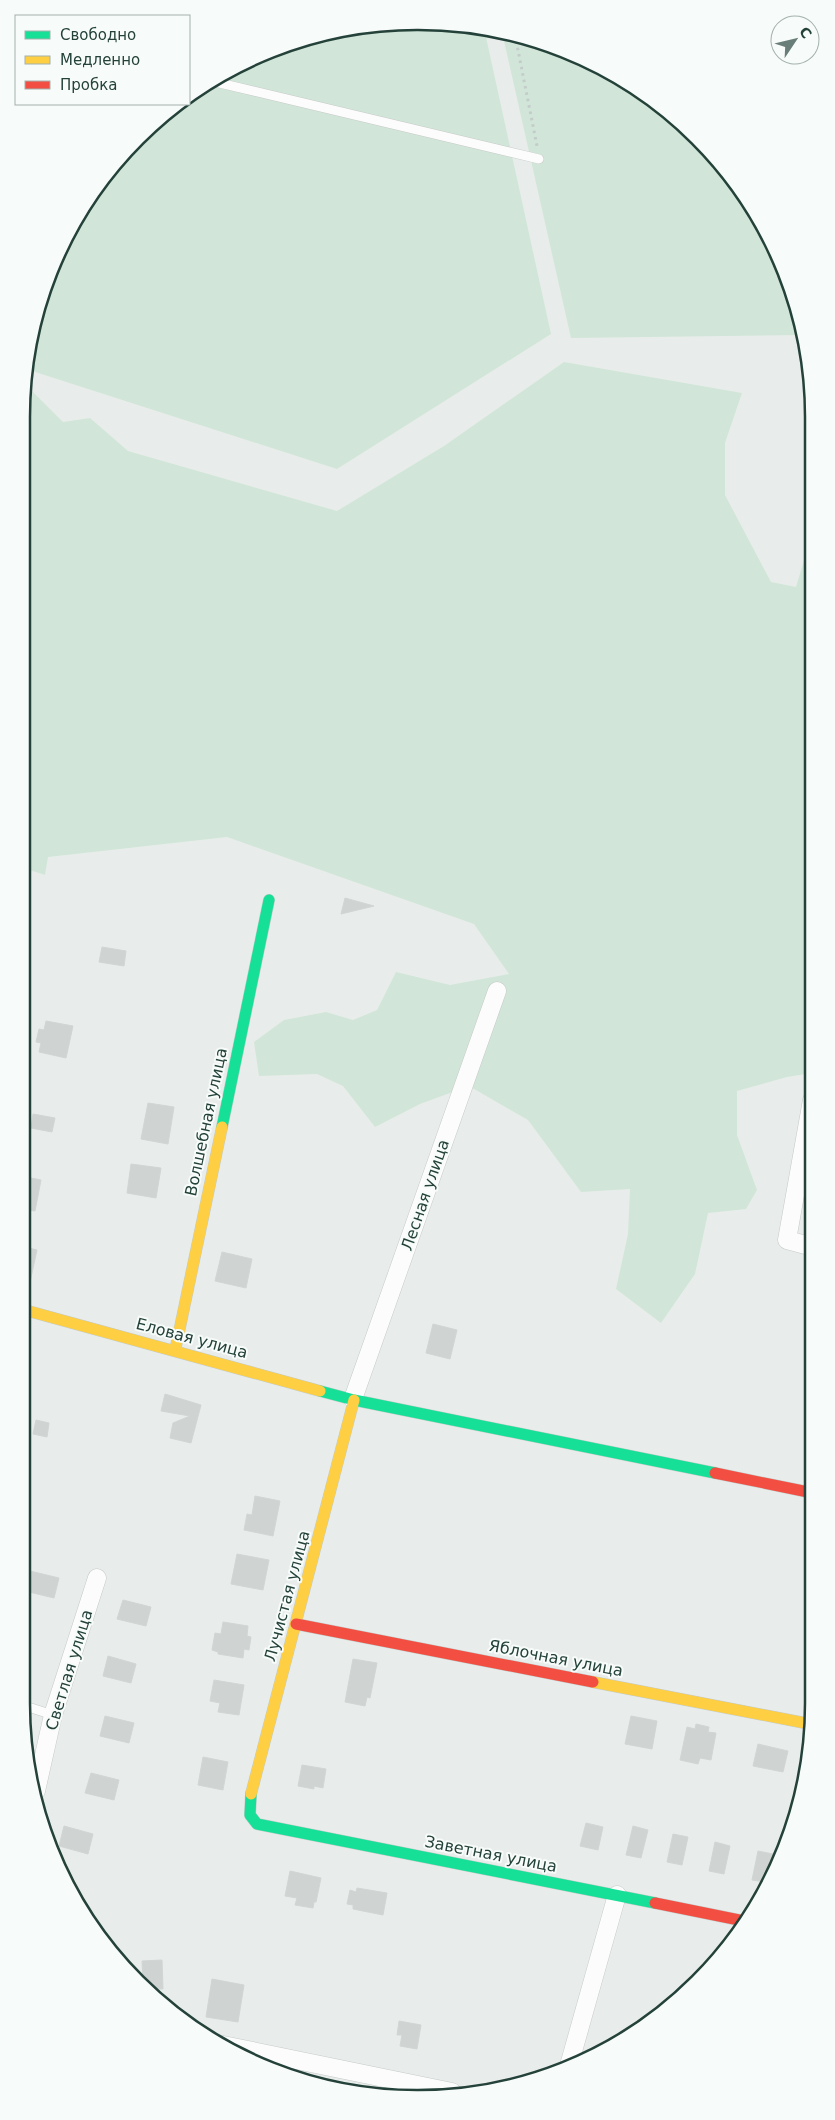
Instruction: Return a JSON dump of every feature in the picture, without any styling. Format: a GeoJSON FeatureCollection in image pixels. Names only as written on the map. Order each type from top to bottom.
{"type":"FeatureCollection","features":[{"type":"Feature","properties":{"kind":"street","name":"Волшебная улица"},"geometry":{"type":"LineString","coordinates":[[175,1351],[269,900]]}},
{"type":"Feature","properties":{"kind":"street","name":"Лесная улица"},"geometry":{"type":"LineString","coordinates":[[354,1400],[497,991]]}},
{"type":"Feature","properties":{"kind":"street"},"geometry":{"type":"LineString","coordinates":[[805,1139],[787,1240],[805,1245]]}},
{"type":"Feature","properties":{"kind":"street","name":"Еловая улица"},"geometry":{"type":"LineString","coordinates":[[30,1311],[354,1400],[805,1491]]}},
{"type":"Feature","properties":{"kind":"street","name":"Лучистая улица"},"geometry":{"type":"LineString","coordinates":[[250,1799],[354,1400]]}},
{"type":"Feature","properties":{"kind":"street","name":"Светлая улица"},"geometry":{"type":"LineString","coordinates":[[38,1782],[53,1715],[97,1578]]}},
{"type":"Feature","properties":{"kind":"street","name":"Яблочная улица"},"geometry":{"type":"LineString","coordinates":[[296,1624],[804,1723]]}},
{"type":"Feature","properties":{"kind":"street","name":"Заветная улица"},"geometry":{"type":"LineString","coordinates":[[250,1799],[250,1814],[257,1824],[739,1920]]}},
{"type":"Feature","properties":{"kind":"street"},"geometry":{"type":"LineString","coordinates":[[571,2059],[617,1896]]}},
{"type":"Feature","properties":{"kind":"street"},"geometry":{"type":"LineString","coordinates":[[245,2050],[438,2089]]}},
{"type":"Feature","properties":{"kind":"lane"},"geometry":{"type":"LineString","coordinates":[[220,84],[539,159]]}},
{"type":"Feature","properties":{"kind":"lane"},"geometry":{"type":"LineString","coordinates":[[30,1708],[53,1715]]}},
{"type":"Feature","properties":{"kind":"path"},"geometry":{"type":"LineString","coordinates":[[516,43],[539,159]]}},
{"type":"Feature","properties":{"kind":"green space"},"geometry":{"type":"Polygon","coordinates":[[[418,30],[486,36],[551,334],[337,469],[33,371],[43,317],[59,269],[95,202],[126,162],[162,126],[202,95],[224,82],[269,59],[342,37],[367,33],[418,30]]]}},
{"type":"Feature","properties":{"kind":"green space"},"geometry":{"type":"Polygon","coordinates":[[[504,40],[566,59],[611,82],[653,110],[692,143],[740,202],[765,246],[776,269],[796,335],[571,338],[504,40]]]}},
{"type":"Feature","properties":{"kind":"green space"},"geometry":{"type":"Polygon","coordinates":[[[564,362],[742,393],[725,443],[725,495],[771,582],[796,587],[805,557],[805,1074],[787,1077],[737,1091],[737,1135],[757,1190],[746,1209],[708,1213],[695,1274],[661,1323],[616,1289],[628,1234],[630,1189],[581,1192],[528,1120],[469,1086],[420,1104],[375,1127],[343,1086],[317,1074],[259,1076],[254,1042],[284,1020],[326,1012],[353,1020],[377,1010],[396,972],[450,985],[509,974],[474,924],[227,837],[48,857],[45,875],[30,870],[31,390],[63,422],[90,418],[128,451],[337,511],[444,446],[564,362]]]}},
{"type":"Feature","properties":{"kind":"building"},"geometry":{"type":"Polygon","coordinates":[[[345,898],[374,906],[341,914],[345,898]]]}},
{"type":"Feature","properties":{"kind":"building"},"geometry":{"type":"Polygon","coordinates":[[[102,947],[126,951],[124,966],[99,962],[102,947]]]}},
{"type":"Feature","properties":{"kind":"building"},"geometry":{"type":"Polygon","coordinates":[[[46,1021],[73,1026],[66,1058],[39,1052],[41,1043],[36,1042],[39,1029],[44,1030],[46,1021]]]}},
{"type":"Feature","properties":{"kind":"building"},"geometry":{"type":"Polygon","coordinates":[[[148,1103],[174,1107],[168,1144],[141,1139],[148,1103]]]}},
{"type":"Feature","properties":{"kind":"building"},"geometry":{"type":"Polygon","coordinates":[[[33,1114],[55,1118],[52,1132],[31,1128],[33,1114]]]}},
{"type":"Feature","properties":{"kind":"building"},"geometry":{"type":"Polygon","coordinates":[[[131,1164],[161,1168],[156,1198],[127,1193],[131,1164]]]}},
{"type":"Feature","properties":{"kind":"building"},"geometry":{"type":"Polygon","coordinates":[[[30,1178],[41,1180],[35,1211],[30,1210],[30,1178]]]}},
{"type":"Feature","properties":{"kind":"building"},"geometry":{"type":"Polygon","coordinates":[[[30,1248],[37,1250],[30,1282],[30,1248]]]}},
{"type":"Feature","properties":{"kind":"building"},"geometry":{"type":"Polygon","coordinates":[[[222,1252],[252,1259],[246,1288],[215,1281],[222,1252]]]}},
{"type":"Feature","properties":{"kind":"building"},"geometry":{"type":"Polygon","coordinates":[[[433,1324],[457,1330],[450,1359],[426,1353],[433,1324]]]}},
{"type":"Feature","properties":{"kind":"building"},"geometry":{"type":"Polygon","coordinates":[[[165,1394],[201,1405],[191,1443],[170,1438],[173,1423],[190,1416],[161,1411],[165,1394]]]}},
{"type":"Feature","properties":{"kind":"building"},"geometry":{"type":"Polygon","coordinates":[[[36,1420],[49,1423],[47,1437],[33,1434],[36,1420]]]}},
{"type":"Feature","properties":{"kind":"building"},"geometry":{"type":"Polygon","coordinates":[[[255,1496],[280,1501],[273,1536],[244,1530],[247,1514],[252,1515],[255,1496]]]}},
{"type":"Feature","properties":{"kind":"building"},"geometry":{"type":"Polygon","coordinates":[[[237,1554],[269,1560],[263,1590],[231,1584],[237,1554]]]}},
{"type":"Feature","properties":{"kind":"building"},"geometry":{"type":"Polygon","coordinates":[[[30,1571],[59,1578],[54,1598],[30,1592],[30,1571]]]}},
{"type":"Feature","properties":{"kind":"building"},"geometry":{"type":"Polygon","coordinates":[[[123,1600],[151,1607],[146,1626],[117,1619],[123,1600]]]}},
{"type":"Feature","properties":{"kind":"building"},"geometry":{"type":"Polygon","coordinates":[[[223,1622],[248,1626],[247,1636],[251,1637],[249,1650],[244,1649],[243,1658],[218,1654],[218,1652],[212,1650],[215,1633],[221,1634],[223,1622]]]}},
{"type":"Feature","properties":{"kind":"building"},"geometry":{"type":"Polygon","coordinates":[[[108,1656],[136,1664],[131,1683],[103,1676],[108,1656]]]}},
{"type":"Feature","properties":{"kind":"building"},"geometry":{"type":"Polygon","coordinates":[[[353,1659],[377,1663],[370,1698],[367,1697],[365,1706],[345,1702],[353,1659]]]}},
{"type":"Feature","properties":{"kind":"building"},"geometry":{"type":"Polygon","coordinates":[[[214,1680],[244,1685],[239,1715],[218,1712],[220,1703],[210,1701],[214,1680]]]}},
{"type":"Feature","properties":{"kind":"building"},"geometry":{"type":"Polygon","coordinates":[[[105,1716],[134,1723],[129,1743],[100,1736],[105,1716]]]}},
{"type":"Feature","properties":{"kind":"building"},"geometry":{"type":"Polygon","coordinates":[[[631,1716],[657,1721],[652,1749],[625,1744],[631,1716]]]}},
{"type":"Feature","properties":{"kind":"building"},"geometry":{"type":"Polygon","coordinates":[[[696,1724],[709,1727],[708,1732],[716,1733],[711,1760],[700,1758],[698,1764],[680,1760],[687,1727],[695,1729],[696,1724]]]}},
{"type":"Feature","properties":{"kind":"building"},"geometry":{"type":"Polygon","coordinates":[[[758,1744],[788,1751],[783,1772],[753,1766],[758,1744]]]}},
{"type":"Feature","properties":{"kind":"building"},"geometry":{"type":"Polygon","coordinates":[[[203,1757],[228,1762],[223,1790],[198,1785],[203,1757]]]}},
{"type":"Feature","properties":{"kind":"building"},"geometry":{"type":"Polygon","coordinates":[[[302,1765],[326,1769],[323,1788],[314,1786],[314,1789],[298,1786],[302,1765]]]}},
{"type":"Feature","properties":{"kind":"building"},"geometry":{"type":"Polygon","coordinates":[[[91,1773],[119,1780],[114,1800],[85,1793],[91,1773]]]}},
{"type":"Feature","properties":{"kind":"building"},"geometry":{"type":"Polygon","coordinates":[[[586,1823],[603,1827],[598,1850],[580,1846],[586,1823]]]}},
{"type":"Feature","properties":{"kind":"building"},"geometry":{"type":"Polygon","coordinates":[[[64,1826],[93,1834],[88,1854],[59,1846],[64,1826]]]}},
{"type":"Feature","properties":{"kind":"building"},"geometry":{"type":"Polygon","coordinates":[[[633,1826],[648,1830],[641,1858],[626,1855],[633,1826]]]}},
{"type":"Feature","properties":{"kind":"building"},"geometry":{"type":"Polygon","coordinates":[[[673,1834],[688,1837],[682,1865],[667,1862],[673,1834]]]}},
{"type":"Feature","properties":{"kind":"building"},"geometry":{"type":"Polygon","coordinates":[[[715,1842],[730,1846],[724,1874],[709,1871],[715,1842]]]}},
{"type":"Feature","properties":{"kind":"building"},"geometry":{"type":"Polygon","coordinates":[[[758,1851],[773,1854],[761,1881],[752,1880],[758,1851]]]}},
{"type":"Feature","properties":{"kind":"building"},"geometry":{"type":"Polygon","coordinates":[[[290,1871],[321,1878],[313,1908],[295,1905],[297,1898],[285,1896],[290,1871]]]}},
{"type":"Feature","properties":{"kind":"building"},"geometry":{"type":"Polygon","coordinates":[[[357,1888],[387,1893],[383,1915],[353,1909],[353,1905],[347,1904],[350,1890],[356,1892],[357,1888]]]}},
{"type":"Feature","properties":{"kind":"building"},"geometry":{"type":"Polygon","coordinates":[[[162,1960],[163,1989],[156,1989],[143,1977],[142,1961],[162,1960]]]}},
{"type":"Feature","properties":{"kind":"building"},"geometry":{"type":"Polygon","coordinates":[[[212,1979],[244,1985],[238,2022],[206,2017],[212,1979]]]}},
{"type":"Feature","properties":{"kind":"building"},"geometry":{"type":"Polygon","coordinates":[[[399,2021],[421,2025],[417,2049],[400,2046],[402,2035],[397,2035],[399,2021]]]}},
{"type":"Feature","properties":{"kind":"traffic: fast"},"geometry":{"type":"LineString","coordinates":[[222,1127],[269,900]]}},
{"type":"Feature","properties":{"kind":"traffic: fast"},"geometry":{"type":"LineString","coordinates":[[320,1391],[354,1400],[715,1473]]}},
{"type":"Feature","properties":{"kind":"traffic: fast"},"geometry":{"type":"LineString","coordinates":[[251,1794],[250,1815],[257,1824],[655,1903]]}},
{"type":"Feature","properties":{"kind":"traffic: slow"},"geometry":{"type":"LineString","coordinates":[[175,1351],[222,1127]]}},
{"type":"Feature","properties":{"kind":"traffic: slow"},"geometry":{"type":"LineString","coordinates":[[30,1311],[320,1391]]}},
{"type":"Feature","properties":{"kind":"traffic: slow"},"geometry":{"type":"LineString","coordinates":[[251,1794],[354,1400]]}},
{"type":"Feature","properties":{"kind":"traffic: slow"},"geometry":{"type":"LineString","coordinates":[[593,1682],[804,1723]]}},
{"type":"Feature","properties":{"kind":"traffic: jam"},"geometry":{"type":"LineString","coordinates":[[715,1473],[805,1491]]}},
{"type":"Feature","properties":{"kind":"traffic: jam"},"geometry":{"type":"LineString","coordinates":[[296,1624],[593,1682]]}},
{"type":"Feature","properties":{"kind":"traffic: jam"},"geometry":{"type":"LineString","coordinates":[[655,1903],[739,1920]]}}]}
